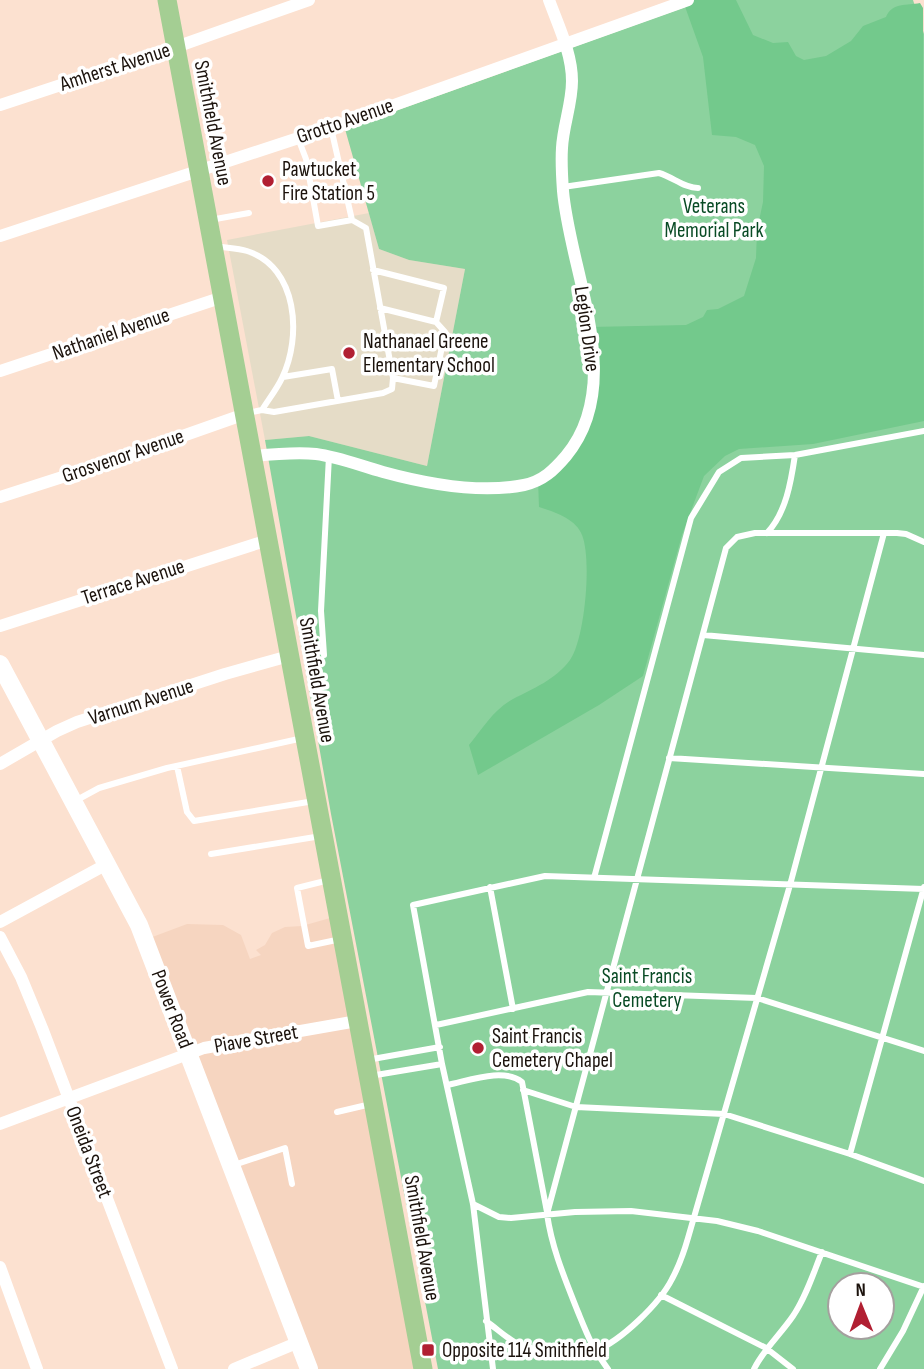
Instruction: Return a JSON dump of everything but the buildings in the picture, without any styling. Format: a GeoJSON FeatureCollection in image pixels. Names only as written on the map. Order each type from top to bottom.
{"type":"FeatureCollection","features":[{"type":"Feature","properties":{"kind":"main road","name":"Smithfield Avenue"},"geometry":{"type":"LineString","coordinates":[[167,0],[223,298],[253,412],[253,456],[268,540],[424,1369]]}},
{"type":"Feature","properties":{"kind":"main road","name":"Power Road"},"geometry":{"type":"LineString","coordinates":[[0,664],[146,942],[309,1369]]}},
{"type":"Feature","properties":{"kind":"street","name":"Amherst Avenue"},"geometry":{"type":"LineString","coordinates":[[0,105],[309,0]]}},
{"type":"Feature","properties":{"kind":"street","name":"Legion Drive"},"geometry":{"type":"LineString","coordinates":[[253,456],[296,453],[329,456],[414,479],[507,488],[543,478],[559,465],[583,433],[590,412],[594,381],[586,305],[563,187],[562,148],[571,105],[572,80],[565,43],[549,0]]}},
{"type":"Feature","properties":{"kind":"street","name":"Grotto Avenue"},"geometry":{"type":"LineString","coordinates":[[0,236],[298,138],[688,0]]}},
{"type":"Feature","properties":{"kind":"street","name":"Nathaniel Avenue"},"geometry":{"type":"LineString","coordinates":[[0,371],[223,298]]}},
{"type":"Feature","properties":{"kind":"street","name":"Grosvenor Avenue"},"geometry":{"type":"LineString","coordinates":[[0,497],[253,412]]}},
{"type":"Feature","properties":{"kind":"street","name":"Terrace Avenue"},"geometry":{"type":"LineString","coordinates":[[0,626],[268,540]]}},
{"type":"Feature","properties":{"kind":"street","name":"Varnum Avenue"},"geometry":{"type":"LineString","coordinates":[[0,764],[77,722],[289,656]]}},
{"type":"Feature","properties":{"kind":"street"},"geometry":{"type":"LineString","coordinates":[[0,922],[107,864]]}},
{"type":"Feature","properties":{"kind":"street","name":"Oneida Street"},"geometry":{"type":"LineString","coordinates":[[0,937],[21,977],[172,1369]]}},
{"type":"Feature","properties":{"kind":"street","name":"Piave Street"},"geometry":{"type":"LineString","coordinates":[[0,1124],[204,1048],[357,1021]]}},
{"type":"Feature","properties":{"kind":"street"},"geometry":{"type":"LineString","coordinates":[[0,1267],[37,1369]]}},
{"type":"Feature","properties":{"kind":"street"},"geometry":{"type":"LineString","coordinates":[[234,1369],[299,1342]]}},
{"type":"Feature","properties":{"kind":"lane"},"geometry":{"type":"LineString","coordinates":[[330,127],[352,220]]}},
{"type":"Feature","properties":{"kind":"lane"},"geometry":{"type":"LineString","coordinates":[[253,412],[274,412],[392,389],[393,378],[366,228],[352,220],[318,226],[306,159],[298,138]]}},
{"type":"Feature","properties":{"kind":"lane"},"geometry":{"type":"LineString","coordinates":[[563,187],[659,173],[672,176],[688,188],[698,188]]}},
{"type":"Feature","properties":{"kind":"lane"},"geometry":{"type":"LineString","coordinates":[[208,220],[249,214]]}},
{"type":"Feature","properties":{"kind":"lane"},"geometry":{"type":"LineString","coordinates":[[213,245],[248,251],[265,261],[284,282],[293,307],[291,348],[283,377],[253,412]]}},
{"type":"Feature","properties":{"kind":"lane"},"geometry":{"type":"LineString","coordinates":[[373,270],[444,288],[436,322]]}},
{"type":"Feature","properties":{"kind":"lane"},"geometry":{"type":"LineString","coordinates":[[380,308],[436,322],[445,332],[434,386],[393,378]]}},
{"type":"Feature","properties":{"kind":"lane"},"geometry":{"type":"LineString","coordinates":[[283,377],[332,369],[338,401]]}},
{"type":"Feature","properties":{"kind":"lane"},"geometry":{"type":"LineString","coordinates":[[594,878],[691,518],[719,472],[741,458],[795,455],[924,431]]}},
{"type":"Feature","properties":{"kind":"lane"},"geometry":{"type":"LineString","coordinates":[[767,533],[777,523],[784,505],[795,455]]}},
{"type":"Feature","properties":{"kind":"lane"},"geometry":{"type":"LineString","coordinates":[[324,654],[321,611],[329,456]]}},
{"type":"Feature","properties":{"kind":"lane"},"geometry":{"type":"LineString","coordinates":[[547,1214],[726,548],[730,542],[746,534],[767,533],[906,534],[924,542]]}},
{"type":"Feature","properties":{"kind":"lane"},"geometry":{"type":"LineString","coordinates":[[486,1321],[518,1345],[531,1351],[562,1356],[594,1352],[636,1323],[661,1295],[681,1259],[790,885],[884,533]]}},
{"type":"Feature","properties":{"kind":"lane"},"geometry":{"type":"LineString","coordinates":[[703,635],[924,655]]}},
{"type":"Feature","properties":{"kind":"lane"},"geometry":{"type":"LineString","coordinates":[[73,802],[99,788],[177,766],[304,737]]}},
{"type":"Feature","properties":{"kind":"lane"},"geometry":{"type":"LineString","coordinates":[[670,758],[924,774]]}},
{"type":"Feature","properties":{"kind":"lane"},"geometry":{"type":"LineString","coordinates":[[177,766],[187,812],[194,821],[316,801]]}},
{"type":"Feature","properties":{"kind":"lane"},"geometry":{"type":"LineString","coordinates":[[211,854],[323,836]]}},
{"type":"Feature","properties":{"kind":"lane"},"geometry":{"type":"LineString","coordinates":[[493,1369],[473,1205],[442,1064],[413,905],[545,876],[924,888],[850,1154]]}},
{"type":"Feature","properties":{"kind":"lane"},"geometry":{"type":"LineString","coordinates":[[331,880],[297,888],[308,946],[342,939]]}},
{"type":"Feature","properties":{"kind":"lane"},"geometry":{"type":"LineString","coordinates":[[490,887],[513,1009]]}},
{"type":"Feature","properties":{"kind":"lane"},"geometry":{"type":"LineString","coordinates":[[436,1025],[579,994],[757,998],[924,1051]]}},
{"type":"Feature","properties":{"kind":"lane"},"geometry":{"type":"LineString","coordinates":[[366,1068],[440,1047]]}},
{"type":"Feature","properties":{"kind":"lane"},"geometry":{"type":"LineString","coordinates":[[366,1068],[442,1064]]}},
{"type":"Feature","properties":{"kind":"lane"},"geometry":{"type":"LineString","coordinates":[[447,1086],[506,1075],[516,1077],[522,1082],[550,1240],[594,1352],[608,1369]]}},
{"type":"Feature","properties":{"kind":"lane"},"geometry":{"type":"LineString","coordinates":[[523,1090],[576,1107],[724,1114],[924,1181]]}},
{"type":"Feature","properties":{"kind":"lane"},"geometry":{"type":"LineString","coordinates":[[337,1112],[373,1104]]}},
{"type":"Feature","properties":{"kind":"lane"},"geometry":{"type":"LineString","coordinates":[[232,1165],[285,1148],[292,1184]]}},
{"type":"Feature","properties":{"kind":"lane"},"geometry":{"type":"LineString","coordinates":[[473,1205],[499,1217],[631,1211],[694,1217],[748,1228],[924,1287],[880,1369]]}},
{"type":"Feature","properties":{"kind":"lane"},"geometry":{"type":"LineString","coordinates":[[754,1369],[766,1348],[803,1300],[822,1252]]}},
{"type":"Feature","properties":{"kind":"lane"},"geometry":{"type":"LineString","coordinates":[[661,1295],[766,1348],[793,1369]]}},
{"type":"Feature","properties":{"kind":"shaded area","name":"Nathanael Greene Elementary School"},"geometry":{"type":"Polygon","coordinates":[[[369,213],[379,249],[409,260],[465,269],[427,466],[309,436],[265,440],[227,240],[369,213]]]}},
{"type":"Feature","properties":{"kind":"shaded area"},"geometry":{"type":"Polygon","coordinates":[[[337,916],[424,1369],[309,1369],[147,939],[187,924],[223,925],[241,935],[250,959],[261,955],[256,950],[265,945],[272,933],[285,927],[302,926],[337,916]]]}},
{"type":"Feature","properties":{"kind":"green space"},"geometry":{"type":"Polygon","coordinates":[[[684,0],[736,0],[753,35],[773,43],[788,42],[796,56],[804,60],[826,56],[851,41],[863,26],[886,17],[896,7],[920,3],[923,8],[924,421],[813,444],[739,449],[725,456],[704,476],[682,535],[643,676],[599,705],[478,775],[469,745],[500,708],[558,673],[570,660],[580,635],[587,580],[585,546],[579,529],[570,520],[539,507],[538,480],[585,427],[590,327],[686,325],[703,317],[707,310],[718,309],[744,296],[756,258],[757,230],[763,202],[764,166],[755,145],[736,137],[712,135],[703,57],[684,0]]]}},
{"type":"Feature","properties":{"kind":"green space"},"geometry":{"type":"Polygon","coordinates":[[[705,0],[913,0],[924,34],[924,1369],[438,1369],[331,814],[265,440],[309,436],[427,466],[465,269],[409,260],[379,249],[345,129],[705,0]]]}},
{"type":"Feature","properties":{"kind":"place","name":"Pawtucket Fire Station 5"},"geometry":{"type":"Point","coordinates":[268,181]}},
{"type":"Feature","properties":{"kind":"place","name":"Nathanael Greene Elementary School"},"geometry":{"type":"Point","coordinates":[349,353]}},
{"type":"Feature","properties":{"kind":"place","name":"Saint Francis Cemetery Chapel"},"geometry":{"type":"Point","coordinates":[478,1048]}},
{"type":"Feature","properties":{"kind":"place","name":"Opposite 114 Smithfield"},"geometry":{"type":"Point","coordinates":[428,1350]}},
{"type":"Feature","properties":{"kind":"park label","name":"Veterans Memorial Park"},"geometry":{"type":"Point","coordinates":[714,218]}},
{"type":"Feature","properties":{"kind":"park label","name":"Saint Francis Cemetery"},"geometry":{"type":"Point","coordinates":[647,988]}}]}
